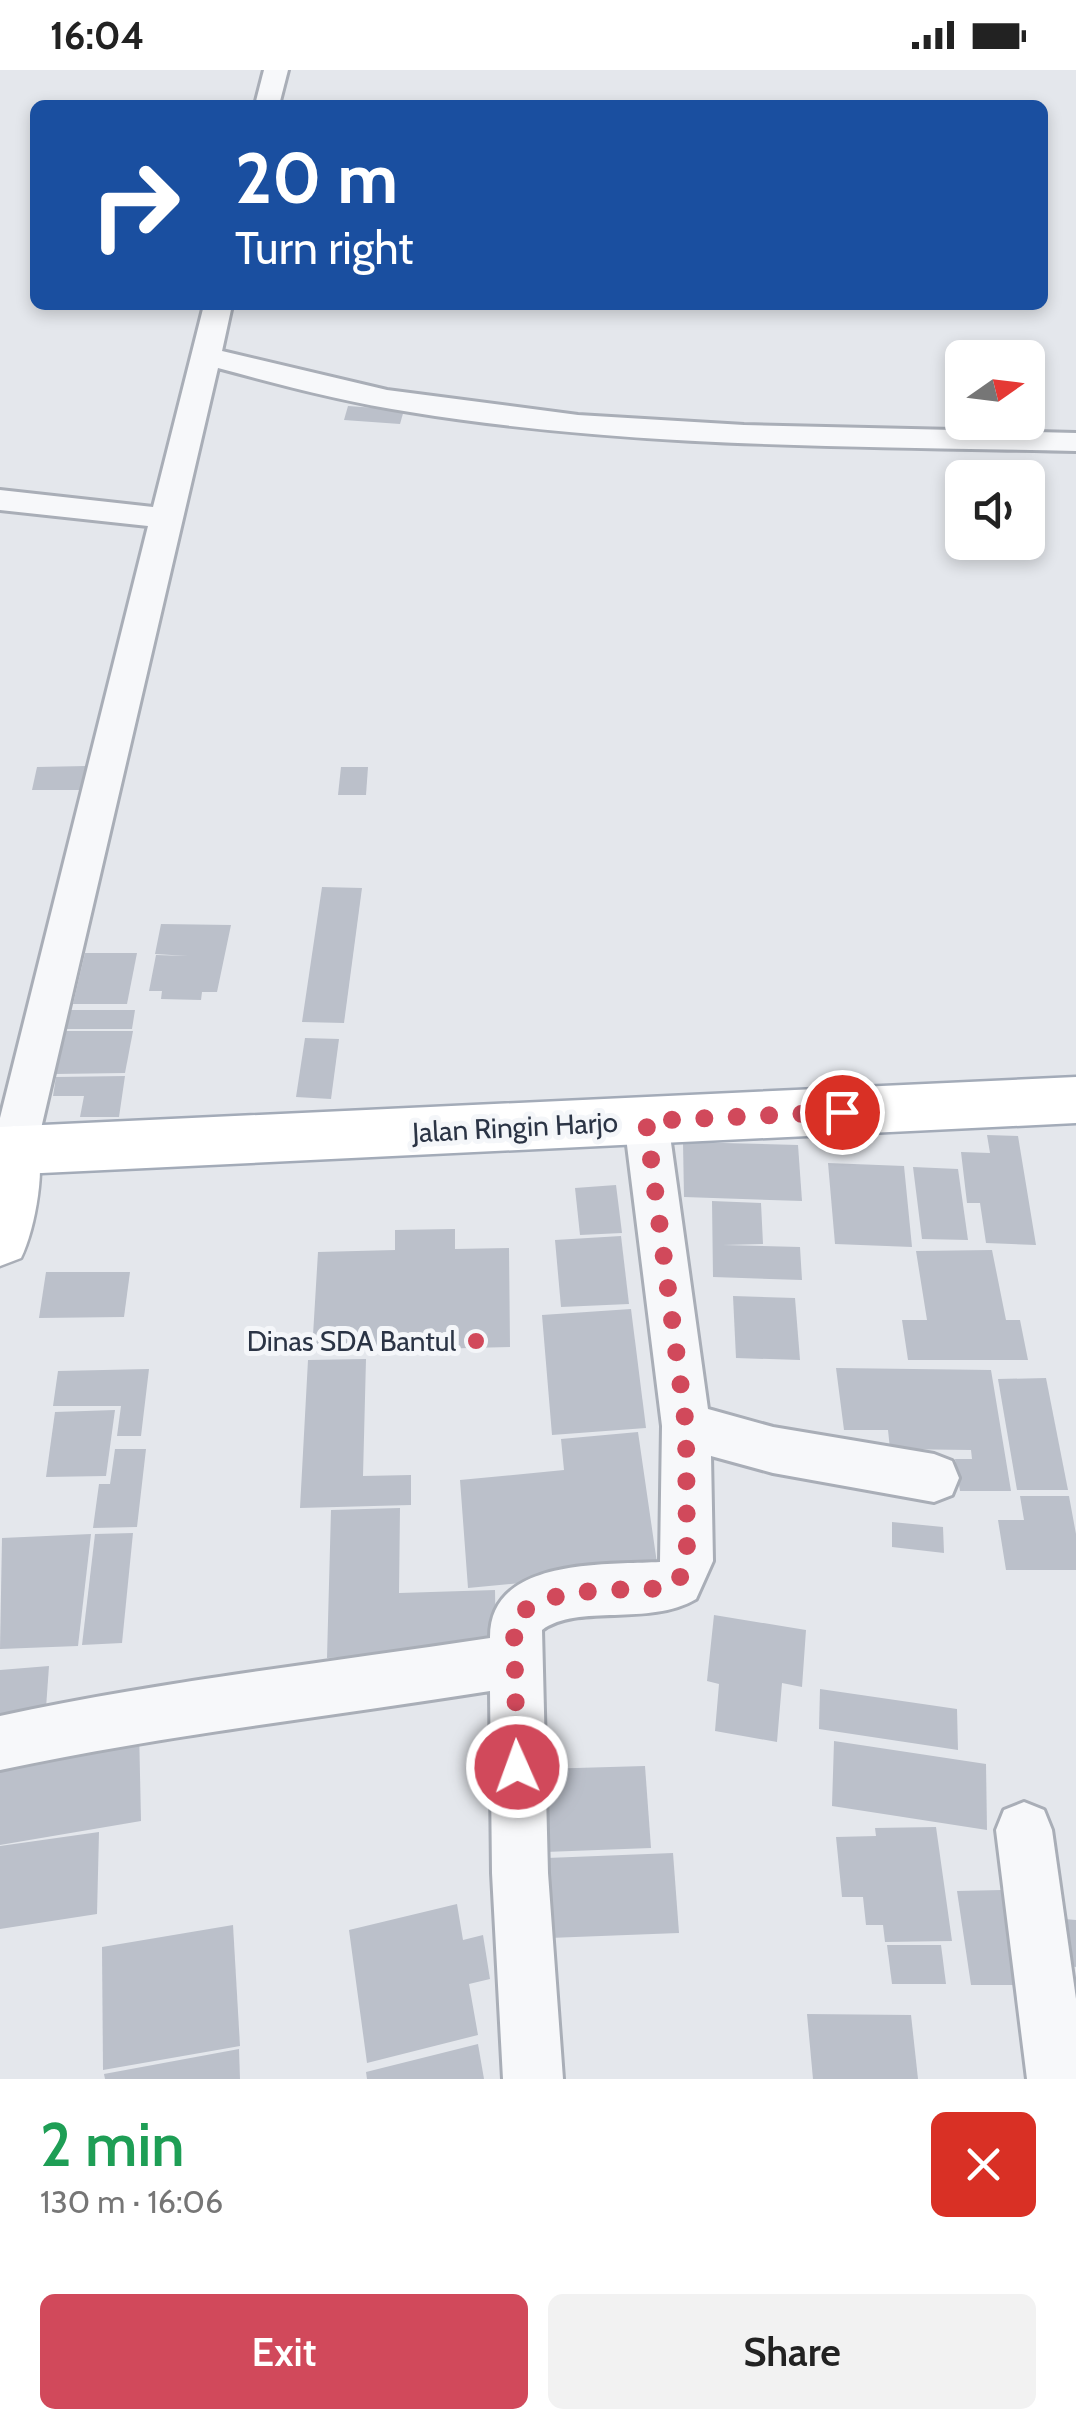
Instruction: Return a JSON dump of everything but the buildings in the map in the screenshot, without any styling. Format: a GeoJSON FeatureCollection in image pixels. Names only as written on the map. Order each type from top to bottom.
{"type":"FeatureCollection","features":[{"type":"Feature","properties":{"kind":"main road","name":"Jalan Ringin Harjo"},"geometry":{"type":"LineString","coordinates":[[7,1151],[1076,1100]]}},
{"type":"Feature","properties":{"kind":"main road"},"geometry":{"type":"LineString","coordinates":[[0,1240],[7,1151]]}},
{"type":"Feature","properties":{"kind":"street"},"geometry":{"type":"LineString","coordinates":[[269,100],[276,70]]}},
{"type":"Feature","properties":{"kind":"street"},"geometry":{"type":"LineString","coordinates":[[7,1151],[217,310]]}},
{"type":"Feature","properties":{"kind":"street"},"geometry":{"type":"LineString","coordinates":[[206,356],[356,394],[507,416],[734,432],[1076,442]]}},
{"type":"Feature","properties":{"kind":"street"},"geometry":{"type":"LineString","coordinates":[[0,500],[166,518]]}},
{"type":"Feature","properties":{"kind":"street"},"geometry":{"type":"LineString","coordinates":[[533,2079],[520,1873],[516,1619],[549,1596],[666,1588],[678,1582],[688,1548],[686,1426],[646,1121]]}},
{"type":"Feature","properties":{"kind":"street"},"geometry":{"type":"LineString","coordinates":[[686,1426],[773,1450],[934,1478]]}},
{"type":"Feature","properties":{"kind":"street"},"geometry":{"type":"LineString","coordinates":[[0,1743],[131,1715],[262,1700],[514,1661]]}},
{"type":"Feature","properties":{"kind":"street"},"geometry":{"type":"LineString","coordinates":[[1024,1830],[1056,2079]]}},
{"type":"Feature","properties":{"kind":"place","name":"Dinas SDA Bantul"},"geometry":{"type":"Point","coordinates":[476,1341]}},
{"type":"Feature","properties":{"kind":"route"},"geometry":{"type":"LineString","coordinates":[[517,1767],[514,1626],[520,1613],[549,1596],[666,1588],[678,1582],[687,1561],[686,1426],[646,1121],[842,1112]]}}]}
